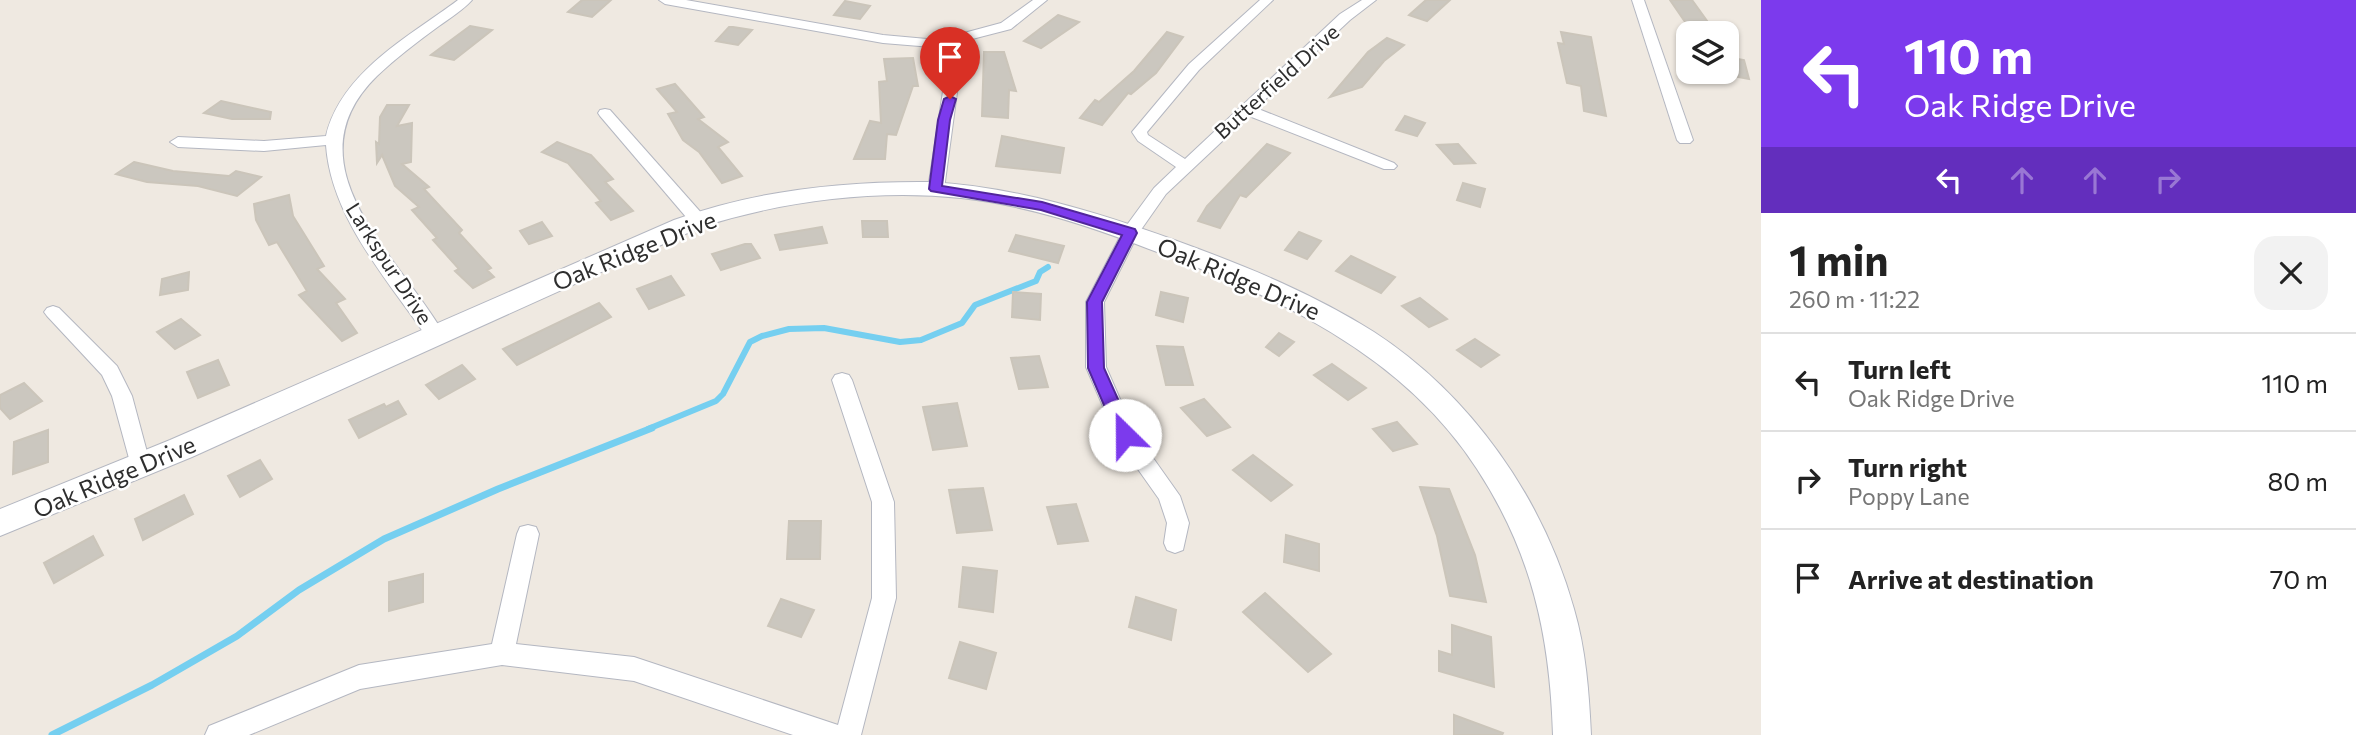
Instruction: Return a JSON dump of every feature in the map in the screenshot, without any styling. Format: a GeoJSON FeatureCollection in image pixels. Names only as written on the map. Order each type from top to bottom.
{"type":"FeatureCollection","features":[{"type":"Feature","properties":{"kind":"street"},"geometry":{"type":"LineString","coordinates":[[178,142],[264,146],[333,140],[343,113],[371,74],[466,0]]}},
{"type":"Feature","properties":{"kind":"street"},"geometry":{"type":"LineString","coordinates":[[665,0],[883,39],[938,44],[1006,26],[1041,0]]}},
{"type":"Feature","properties":{"kind":"street"},"geometry":{"type":"LineString","coordinates":[[1184,165],[1143,138],[1139,132],[1194,66],[1266,0]]}},
{"type":"Feature","properties":{"kind":"street","name":"Butterfield Drive"},"geometry":{"type":"LineString","coordinates":[[1175,543],[1178,523],[1169,496],[1125,435],[1096,368],[1094,302],[1130,233],[1160,191],[1184,165],[1345,17],[1370,0]]}},
{"type":"Feature","properties":{"kind":"street"},"geometry":{"type":"LineString","coordinates":[[1638,0],[1685,140]]}},
{"type":"Feature","properties":{"kind":"street"},"geometry":{"type":"LineString","coordinates":[[936,189],[951,85],[938,44]]}},
{"type":"Feature","properties":{"kind":"street"},"geometry":{"type":"LineString","coordinates":[[1245,108],[1388,166]]}},
{"type":"Feature","properties":{"kind":"street"},"geometry":{"type":"LineString","coordinates":[[605,113],[698,220]]}},
{"type":"Feature","properties":{"kind":"street","name":"Larkspur Drive"},"geometry":{"type":"LineString","coordinates":[[333,140],[334,163],[359,224],[435,334]]}},
{"type":"Feature","properties":{"kind":"street","name":"Oak Ridge Drive"},"geometry":{"type":"LineString","coordinates":[[0,523],[140,467],[435,334],[698,220],[777,201],[833,193],[936,189],[1042,206],[1130,233],[1247,276],[1334,319],[1401,366],[1467,432],[1516,502],[1536,546],[1555,603],[1566,652],[1572,735]]}},
{"type":"Feature","properties":{"kind":"street"},"geometry":{"type":"LineString","coordinates":[[53,312],[110,371],[122,396],[140,467]]}},
{"type":"Feature","properties":{"kind":"street"},"geometry":{"type":"LineString","coordinates":[[842,380],[883,502],[884,598],[848,735]]}},
{"type":"Feature","properties":{"kind":"street"},"geometry":{"type":"LineString","coordinates":[[502,654],[528,534]]}},
{"type":"Feature","properties":{"kind":"street"},"geometry":{"type":"LineString","coordinates":[[218,735],[359,677],[502,654],[634,669],[831,735]]}},
{"type":"Feature","properties":{"kind":"building"},"geometry":{"type":"Polygon","coordinates":[[[582,0],[611,0],[592,17],[568,12],[582,0]]]}},
{"type":"Feature","properties":{"kind":"building"},"geometry":{"type":"Polygon","coordinates":[[[1426,0],[1450,0],[1427,21],[1409,15],[1426,0]]]}},
{"type":"Feature","properties":{"kind":"building"},"geometry":{"type":"Polygon","coordinates":[[[1670,0],[1692,0],[1707,21],[1684,21],[1670,0]]]}},
{"type":"Feature","properties":{"kind":"building"},"geometry":{"type":"Polygon","coordinates":[[[845,1],[870,6],[860,19],[834,15],[845,1]]]}},
{"type":"Feature","properties":{"kind":"building"},"geometry":{"type":"Polygon","coordinates":[[[1058,15],[1079,22],[1041,48],[1024,41],[1058,15]]]}},
{"type":"Feature","properties":{"kind":"building"},"geometry":{"type":"Polygon","coordinates":[[[470,26],[492,30],[454,60],[431,55],[470,26]]]}},
{"type":"Feature","properties":{"kind":"building"},"geometry":{"type":"Polygon","coordinates":[[[729,27],[752,30],[738,45],[716,41],[729,27]]]}},
{"type":"Feature","properties":{"kind":"building"},"geometry":{"type":"Polygon","coordinates":[[[1167,32],[1183,37],[1156,73],[1131,94],[1128,93],[1102,125],[1080,118],[1095,100],[1099,102],[1134,71],[1167,32]]]}},
{"type":"Feature","properties":{"kind":"building"},"geometry":{"type":"Polygon","coordinates":[[[1561,32],[1591,37],[1606,116],[1584,111],[1581,86],[1567,83],[1558,43],[1564,44],[1561,32]]]}},
{"type":"Feature","properties":{"kind":"building"},"geometry":{"type":"Polygon","coordinates":[[[1387,38],[1404,45],[1384,61],[1362,87],[1330,97],[1368,52],[1387,38]]]}},
{"type":"Feature","properties":{"kind":"building"},"geometry":{"type":"Polygon","coordinates":[[[984,52],[1004,52],[1016,91],[1009,90],[1008,118],[982,116],[984,52]]]}},
{"type":"Feature","properties":{"kind":"building"},"geometry":{"type":"Polygon","coordinates":[[[913,58],[918,86],[913,86],[896,135],[887,134],[885,159],[854,159],[870,121],[881,123],[879,82],[887,81],[884,59],[913,58]]]}},
{"type":"Feature","properties":{"kind":"building"},"geometry":{"type":"Polygon","coordinates":[[[1739,59],[1744,60],[1749,79],[1739,77],[1739,59]]]}},
{"type":"Feature","properties":{"kind":"building"},"geometry":{"type":"Polygon","coordinates":[[[675,84],[704,117],[698,119],[728,142],[718,147],[742,176],[722,183],[699,152],[683,140],[668,114],[677,112],[657,89],[675,84]]]}},
{"type":"Feature","properties":{"kind":"building"},"geometry":{"type":"Polygon","coordinates":[[[221,101],[271,112],[270,119],[232,119],[204,113],[221,101]]]}},
{"type":"Feature","properties":{"kind":"building"},"geometry":{"type":"Polygon","coordinates":[[[387,105],[409,105],[397,126],[412,123],[411,162],[402,164],[429,187],[424,189],[462,230],[459,233],[491,268],[487,270],[494,277],[473,288],[455,271],[459,269],[433,240],[437,238],[412,210],[419,207],[395,186],[382,155],[377,163],[376,142],[379,144],[380,117],[387,105]]]}},
{"type":"Feature","properties":{"kind":"building"},"geometry":{"type":"Polygon","coordinates":[[[1405,116],[1425,123],[1417,136],[1396,130],[1405,116]]]}},
{"type":"Feature","properties":{"kind":"building"},"geometry":{"type":"Polygon","coordinates":[[[1002,136],[1064,148],[1060,173],[996,166],[1002,136]]]}},
{"type":"Feature","properties":{"kind":"building"},"geometry":{"type":"Polygon","coordinates":[[[557,142],[591,155],[613,179],[605,182],[633,211],[611,220],[596,203],[601,201],[568,163],[542,152],[557,142]]]}},
{"type":"Feature","properties":{"kind":"building"},"geometry":{"type":"Polygon","coordinates":[[[1267,144],[1290,153],[1246,197],[1240,195],[1220,228],[1198,221],[1207,206],[1267,144]]]}},
{"type":"Feature","properties":{"kind":"building"},"geometry":{"type":"Polygon","coordinates":[[[1458,144],[1475,163],[1454,164],[1437,145],[1458,144]]]}},
{"type":"Feature","properties":{"kind":"building"},"geometry":{"type":"Polygon","coordinates":[[[134,162],[173,171],[229,176],[236,171],[261,177],[237,196],[198,186],[147,182],[116,174],[134,162]]]}},
{"type":"Feature","properties":{"kind":"building"},"geometry":{"type":"Polygon","coordinates":[[[1463,183],[1485,189],[1480,207],[1457,200],[1463,183]]]}},
{"type":"Feature","properties":{"kind":"building"},"geometry":{"type":"Polygon","coordinates":[[[289,195],[293,216],[324,266],[317,269],[345,299],[336,303],[357,333],[342,341],[299,295],[307,291],[277,242],[269,245],[256,220],[254,204],[289,195]]]}},
{"type":"Feature","properties":{"kind":"building"},"geometry":{"type":"Polygon","coordinates":[[[862,221],[887,221],[888,237],[863,237],[862,221]]]}},
{"type":"Feature","properties":{"kind":"building"},"geometry":{"type":"Polygon","coordinates":[[[542,222],[552,236],[529,244],[520,231],[542,222]]]}},
{"type":"Feature","properties":{"kind":"building"},"geometry":{"type":"Polygon","coordinates":[[[822,227],[827,243],[780,250],[775,235],[822,227]]]}},
{"type":"Feature","properties":{"kind":"building"},"geometry":{"type":"Polygon","coordinates":[[[1299,232],[1321,241],[1307,259],[1285,250],[1299,232]]]}},
{"type":"Feature","properties":{"kind":"building"},"geometry":{"type":"Polygon","coordinates":[[[1016,235],[1064,246],[1058,263],[1009,251],[1016,235]]]}},
{"type":"Feature","properties":{"kind":"building"},"geometry":{"type":"Polygon","coordinates":[[[751,244],[760,258],[721,270],[712,254],[751,244]]]}},
{"type":"Feature","properties":{"kind":"building"},"geometry":{"type":"Polygon","coordinates":[[[1351,256],[1395,277],[1381,293],[1336,271],[1351,256]]]}},
{"type":"Feature","properties":{"kind":"building"},"geometry":{"type":"Polygon","coordinates":[[[189,272],[188,290],[160,295],[162,279],[189,272]]]}},
{"type":"Feature","properties":{"kind":"building"},"geometry":{"type":"Polygon","coordinates":[[[671,276],[684,295],[649,309],[637,289],[671,276]]]}},
{"type":"Feature","properties":{"kind":"building"},"geometry":{"type":"Polygon","coordinates":[[[1013,292],[1041,294],[1040,320],[1012,317],[1013,292]]]}},
{"type":"Feature","properties":{"kind":"building"},"geometry":{"type":"Polygon","coordinates":[[[1161,292],[1188,298],[1183,322],[1156,315],[1161,292]]]}},
{"type":"Feature","properties":{"kind":"building"},"geometry":{"type":"Polygon","coordinates":[[[1420,298],[1447,319],[1429,327],[1402,306],[1420,298]]]}},
{"type":"Feature","properties":{"kind":"building"},"geometry":{"type":"Polygon","coordinates":[[[599,303],[611,317],[517,365],[503,349],[599,303]]]}},
{"type":"Feature","properties":{"kind":"building"},"geometry":{"type":"Polygon","coordinates":[[[181,319],[200,335],[175,349],[157,332],[181,319]]]}},
{"type":"Feature","properties":{"kind":"building"},"geometry":{"type":"Polygon","coordinates":[[[1279,333],[1294,342],[1279,356],[1266,347],[1279,333]]]}},
{"type":"Feature","properties":{"kind":"building"},"geometry":{"type":"Polygon","coordinates":[[[1475,339],[1499,355],[1481,367],[1457,350],[1475,339]]]}},
{"type":"Feature","properties":{"kind":"building"},"geometry":{"type":"Polygon","coordinates":[[[1157,346],[1183,347],[1193,385],[1166,385],[1157,346]]]}},
{"type":"Feature","properties":{"kind":"building"},"geometry":{"type":"Polygon","coordinates":[[[1039,356],[1048,387],[1019,389],[1011,358],[1039,356]]]}},
{"type":"Feature","properties":{"kind":"building"},"geometry":{"type":"Polygon","coordinates":[[[218,360],[229,385],[198,398],[187,372],[218,360]]]}},
{"type":"Feature","properties":{"kind":"building"},"geometry":{"type":"Polygon","coordinates":[[[1332,364],[1366,388],[1348,400],[1314,375],[1332,364]]]}},
{"type":"Feature","properties":{"kind":"building"},"geometry":{"type":"Polygon","coordinates":[[[462,365],[475,379],[439,399],[426,385],[462,365]]]}},
{"type":"Feature","properties":{"kind":"building"},"geometry":{"type":"Polygon","coordinates":[[[24,383],[42,401],[10,419],[0,408],[0,395],[24,383]]]}},
{"type":"Feature","properties":{"kind":"building"},"geometry":{"type":"Polygon","coordinates":[[[1204,399],[1230,427],[1207,436],[1181,408],[1204,399]]]}},
{"type":"Feature","properties":{"kind":"building"},"geometry":{"type":"Polygon","coordinates":[[[398,401],[406,414],[359,438],[349,420],[384,404],[386,407],[398,401]]]}},
{"type":"Feature","properties":{"kind":"building"},"geometry":{"type":"Polygon","coordinates":[[[957,403],[967,446],[933,450],[923,407],[957,403]]]}},
{"type":"Feature","properties":{"kind":"building"},"geometry":{"type":"Polygon","coordinates":[[[1397,422],[1417,444],[1393,451],[1373,429],[1397,422]]]}},
{"type":"Feature","properties":{"kind":"building"},"geometry":{"type":"Polygon","coordinates":[[[48,430],[48,462],[13,474],[14,442],[48,430]]]}},
{"type":"Feature","properties":{"kind":"building"},"geometry":{"type":"Polygon","coordinates":[[[1253,455],[1292,485],[1271,501],[1233,470],[1253,455]]]}},
{"type":"Feature","properties":{"kind":"building"},"geometry":{"type":"Polygon","coordinates":[[[260,460],[272,479],[240,497],[228,476],[260,460]]]}},
{"type":"Feature","properties":{"kind":"building"},"geometry":{"type":"Polygon","coordinates":[[[1420,487],[1449,489],[1475,555],[1486,602],[1450,596],[1437,536],[1420,487]]]}},
{"type":"Feature","properties":{"kind":"building"},"geometry":{"type":"Polygon","coordinates":[[[983,488],[992,530],[957,533],[949,490],[983,488]]]}},
{"type":"Feature","properties":{"kind":"building"},"geometry":{"type":"Polygon","coordinates":[[[184,495],[193,514],[143,540],[135,519],[184,495]]]}},
{"type":"Feature","properties":{"kind":"building"},"geometry":{"type":"Polygon","coordinates":[[[1076,504],[1088,541],[1058,544],[1047,507],[1076,504]]]}},
{"type":"Feature","properties":{"kind":"building"},"geometry":{"type":"Polygon","coordinates":[[[789,521],[821,521],[820,559],[787,559],[789,521]]]}},
{"type":"Feature","properties":{"kind":"building"},"geometry":{"type":"Polygon","coordinates":[[[1286,535],[1319,544],[1319,571],[1284,562],[1286,535]]]}},
{"type":"Feature","properties":{"kind":"building"},"geometry":{"type":"Polygon","coordinates":[[[93,536],[103,555],[54,583],[44,563],[93,536]]]}},
{"type":"Feature","properties":{"kind":"building"},"geometry":{"type":"Polygon","coordinates":[[[963,567],[997,571],[993,612],[959,607],[963,567]]]}},
{"type":"Feature","properties":{"kind":"building"},"geometry":{"type":"Polygon","coordinates":[[[423,574],[423,602],[389,611],[389,582],[423,574]]]}},
{"type":"Feature","properties":{"kind":"building"},"geometry":{"type":"Polygon","coordinates":[[[1265,593],[1331,654],[1308,672],[1243,612],[1265,593]]]}},
{"type":"Feature","properties":{"kind":"building"},"geometry":{"type":"Polygon","coordinates":[[[1136,597],[1176,610],[1171,640],[1129,627],[1136,597]]]}},
{"type":"Feature","properties":{"kind":"building"},"geometry":{"type":"Polygon","coordinates":[[[781,599],[814,610],[801,637],[768,626],[781,599]]]}},
{"type":"Feature","properties":{"kind":"building"},"geometry":{"type":"Polygon","coordinates":[[[1452,625],[1491,637],[1494,687],[1439,671],[1439,651],[1452,655],[1452,625]]]}},
{"type":"Feature","properties":{"kind":"building"},"geometry":{"type":"Polygon","coordinates":[[[960,642],[996,653],[986,689],[949,678],[960,642]]]}},
{"type":"Feature","properties":{"kind":"building"},"geometry":{"type":"Polygon","coordinates":[[[1454,715],[1503,733],[1454,735],[1454,715]]]}},
{"type":"Feature","properties":{"kind":"waterway"},"geometry":{"type":"LineString","coordinates":[[648,429],[716,401],[723,394],[750,342],[762,336],[789,329],[824,328],[900,342],[921,340],[962,323],[975,305],[1036,281],[1040,272],[1048,267]]}},
{"type":"Feature","properties":{"kind":"waterway"},"geometry":{"type":"LineString","coordinates":[[52,735],[152,685],[237,636],[299,590],[384,539],[498,489],[652,428]]}},
{"type":"Feature","properties":{"kind":"route"},"geometry":{"type":"LineString","coordinates":[[950,99],[944,120],[936,189],[1042,206],[1130,233],[1094,302],[1096,368],[1125,435]]}}]}
